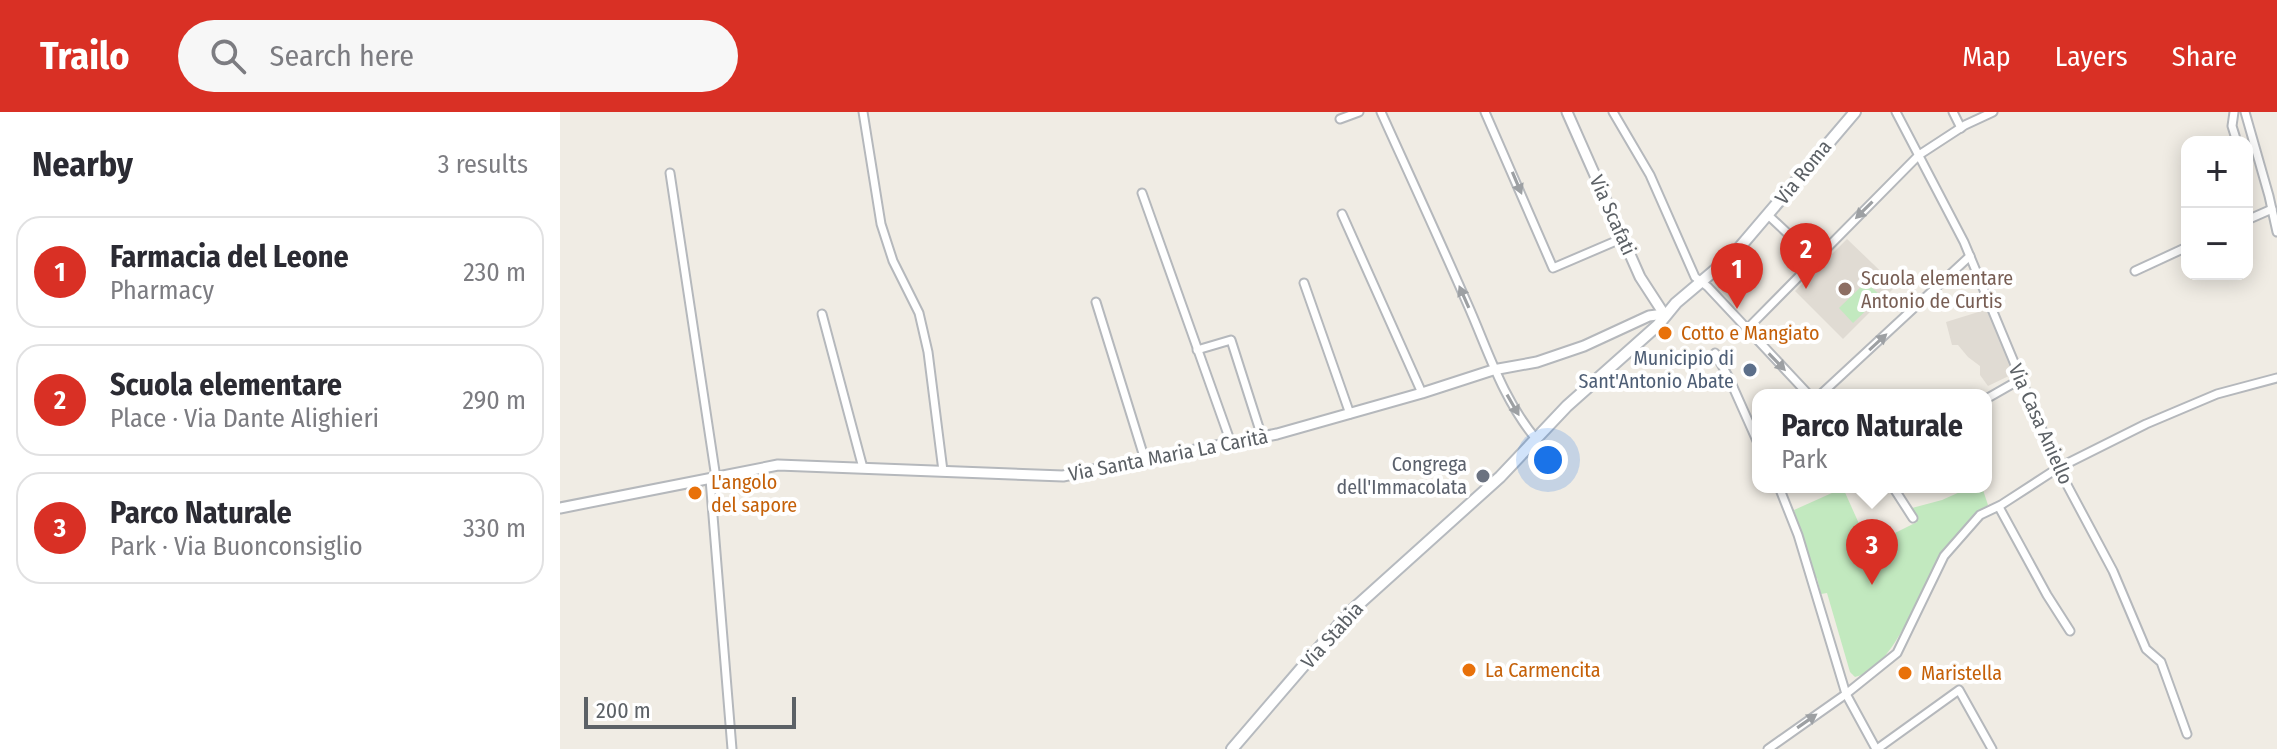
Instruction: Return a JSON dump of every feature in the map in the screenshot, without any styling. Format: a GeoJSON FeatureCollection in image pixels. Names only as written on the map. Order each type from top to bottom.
{"type":"FeatureCollection","features":[{"type":"Feature","properties":{"kind":"main road","name":"Via Roma"},"geometry":{"type":"LineString","coordinates":[[1441,531],[1500,477],[1567,406],[1658,325],[1664,314],[1734,254],[1849,114]]}},
{"type":"Feature","properties":{"kind":"main road","name":"Via Stabia"},"geometry":{"type":"LineString","coordinates":[[1238,747],[1349,613],[1441,531]]}},
{"type":"Feature","properties":{"kind":"street"},"geometry":{"type":"LineString","coordinates":[[863,112],[881,224],[893,261],[919,313],[925,339],[943,471]]}},
{"type":"Feature","properties":{"kind":"street"},"geometry":{"type":"LineString","coordinates":[[1340,119],[1359,112]]}},
{"type":"Feature","properties":{"kind":"street"},"geometry":{"type":"LineString","coordinates":[[1381,112],[1469,307],[1493,370],[1515,410],[1536,439]]}},
{"type":"Feature","properties":{"kind":"street"},"geometry":{"type":"LineString","coordinates":[[1485,112],[1553,268],[1623,238]]}},
{"type":"Feature","properties":{"kind":"street","name":"Via Scafati"},"geometry":{"type":"LineString","coordinates":[[1567,112],[1640,277],[1664,314]]}},
{"type":"Feature","properties":{"kind":"street"},"geometry":{"type":"LineString","coordinates":[[1613,112],[1650,175],[1699,282],[1708,287],[1803,389]]}},
{"type":"Feature","properties":{"kind":"street","name":"Via Casa Aniello"},"geometry":{"type":"LineString","coordinates":[[1896,112],[1970,256],[2058,468],[2113,571],[2146,649],[2161,662],[2187,734]]}},
{"type":"Feature","properties":{"kind":"street"},"geometry":{"type":"LineString","coordinates":[[1953,112],[1961,128]]}},
{"type":"Feature","properties":{"kind":"street"},"geometry":{"type":"LineString","coordinates":[[1746,330],[1919,155],[1993,112]]}},
{"type":"Feature","properties":{"kind":"street"},"geometry":{"type":"LineString","coordinates":[[2234,112],[2232,126],[2235,136]]}},
{"type":"Feature","properties":{"kind":"street"},"geometry":{"type":"LineString","coordinates":[[2245,112],[2273,194],[2272,209],[2277,232]]}},
{"type":"Feature","properties":{"kind":"street"},"geometry":{"type":"LineString","coordinates":[[670,173],[713,478],[732,749]]}},
{"type":"Feature","properties":{"kind":"street"},"geometry":{"type":"LineString","coordinates":[[1142,193],[1231,443]]}},
{"type":"Feature","properties":{"kind":"street"},"geometry":{"type":"LineString","coordinates":[[2253,217],[2272,209]]}},
{"type":"Feature","properties":{"kind":"street"},"geometry":{"type":"LineString","coordinates":[[1342,214],[1422,393]]}},
{"type":"Feature","properties":{"kind":"street"},"geometry":{"type":"LineString","coordinates":[[1768,215],[1815,259]]}},
{"type":"Feature","properties":{"kind":"street"},"geometry":{"type":"LineString","coordinates":[[2135,271],[2181,250]]}},
{"type":"Feature","properties":{"kind":"street"},"geometry":{"type":"LineString","coordinates":[[1826,389],[1970,256]]}},
{"type":"Feature","properties":{"kind":"street"},"geometry":{"type":"LineString","coordinates":[[1304,283],[1350,414]]}},
{"type":"Feature","properties":{"kind":"street"},"geometry":{"type":"LineString","coordinates":[[1096,302],[1145,460]]}},
{"type":"Feature","properties":{"kind":"street"},"geometry":{"type":"LineString","coordinates":[[822,314],[863,468]]}},
{"type":"Feature","properties":{"kind":"street","name":"Via Santa Maria La Carità"},"geometry":{"type":"LineString","coordinates":[[560,508],[778,465],[1063,476],[1262,437],[1350,414],[1493,370],[1537,362],[1584,346],[1649,316],[1664,314]]}},
{"type":"Feature","properties":{"kind":"street"},"geometry":{"type":"LineString","coordinates":[[1197,350],[1231,340],[1262,437]]}},
{"type":"Feature","properties":{"kind":"street"},"geometry":{"type":"LineString","coordinates":[[1715,353],[1752,430]]}},
{"type":"Feature","properties":{"kind":"street"},"geometry":{"type":"LineString","coordinates":[[1768,749],[1846,694],[1897,653],[1944,556],[1980,515],[1999,507],[2058,468],[2146,424],[2217,394],[2277,378]]}},
{"type":"Feature","properties":{"kind":"street"},"geometry":{"type":"LineString","coordinates":[[1992,396],[2021,379]]}},
{"type":"Feature","properties":{"kind":"street"},"geometry":{"type":"LineString","coordinates":[[1781,493],[1798,535],[1846,694],[1877,749],[1959,690],[1992,749]]}},
{"type":"Feature","properties":{"kind":"street"},"geometry":{"type":"LineString","coordinates":[[1897,493],[1913,518]]}},
{"type":"Feature","properties":{"kind":"street"},"geometry":{"type":"LineString","coordinates":[[1999,507],[2070,631]]}},
{"type":"Feature","properties":{"kind":"shaded area","name":"Scuola elementare Antonio de Curtis"},"geometry":{"type":"Polygon","coordinates":[[[1847,239],[1896,286],[1843,339],[1795,291],[1847,239]]]}},
{"type":"Feature","properties":{"kind":"shaded area"},"geometry":{"type":"Polygon","coordinates":[[[1988,309],[2015,373],[1988,386],[1980,375],[1980,366],[1958,345],[1952,345],[1946,322],[1988,309]]]}},
{"type":"Feature","properties":{"kind":"green space"},"geometry":{"type":"Polygon","coordinates":[[[1866,282],[1881,296],[1853,323],[1839,308],[1866,282]]]}},
{"type":"Feature","properties":{"kind":"green space"},"geometry":{"type":"Polygon","coordinates":[[[1832,493],[1845,493],[1869,546],[1917,522],[1912,508],[1958,493],[1984,493],[1988,505],[1944,552],[1904,627],[1882,660],[1855,677],[1850,672],[1827,593],[1821,594],[1815,578],[1794,510],[1832,493]]]}},
{"type":"Feature","properties":{"kind":"place","name":"Scuola elementare"},"geometry":{"type":"Point","coordinates":[1806,289]}},
{"type":"Feature","properties":{"kind":"place","name":"Scuola elementare Antonio de Curtis"},"geometry":{"type":"Point","coordinates":[1845,289]}},
{"type":"Feature","properties":{"kind":"place","name":"Farmacia del Leone"},"geometry":{"type":"Point","coordinates":[1737,309]}},
{"type":"Feature","properties":{"kind":"place","name":"Cotto e Mangiato"},"geometry":{"type":"Point","coordinates":[1665,333]}},
{"type":"Feature","properties":{"kind":"place","name":"Municipio di Sant'Antonio Abate"},"geometry":{"type":"Point","coordinates":[1750,370]}},
{"type":"Feature","properties":{"kind":"place","name":"Congrega dell'Immacolata"},"geometry":{"type":"Point","coordinates":[1483,476]}},
{"type":"Feature","properties":{"kind":"place","name":"L'angolo del sapore"},"geometry":{"type":"Point","coordinates":[695,493]}},
{"type":"Feature","properties":{"kind":"place","name":"Parco Naturale"},"geometry":{"type":"Point","coordinates":[1872,585]}},
{"type":"Feature","properties":{"kind":"place","name":"La Carmencita"},"geometry":{"type":"Point","coordinates":[1469,670]}},
{"type":"Feature","properties":{"kind":"place","name":"Maristella"},"geometry":{"type":"Point","coordinates":[1905,673]}}]}
